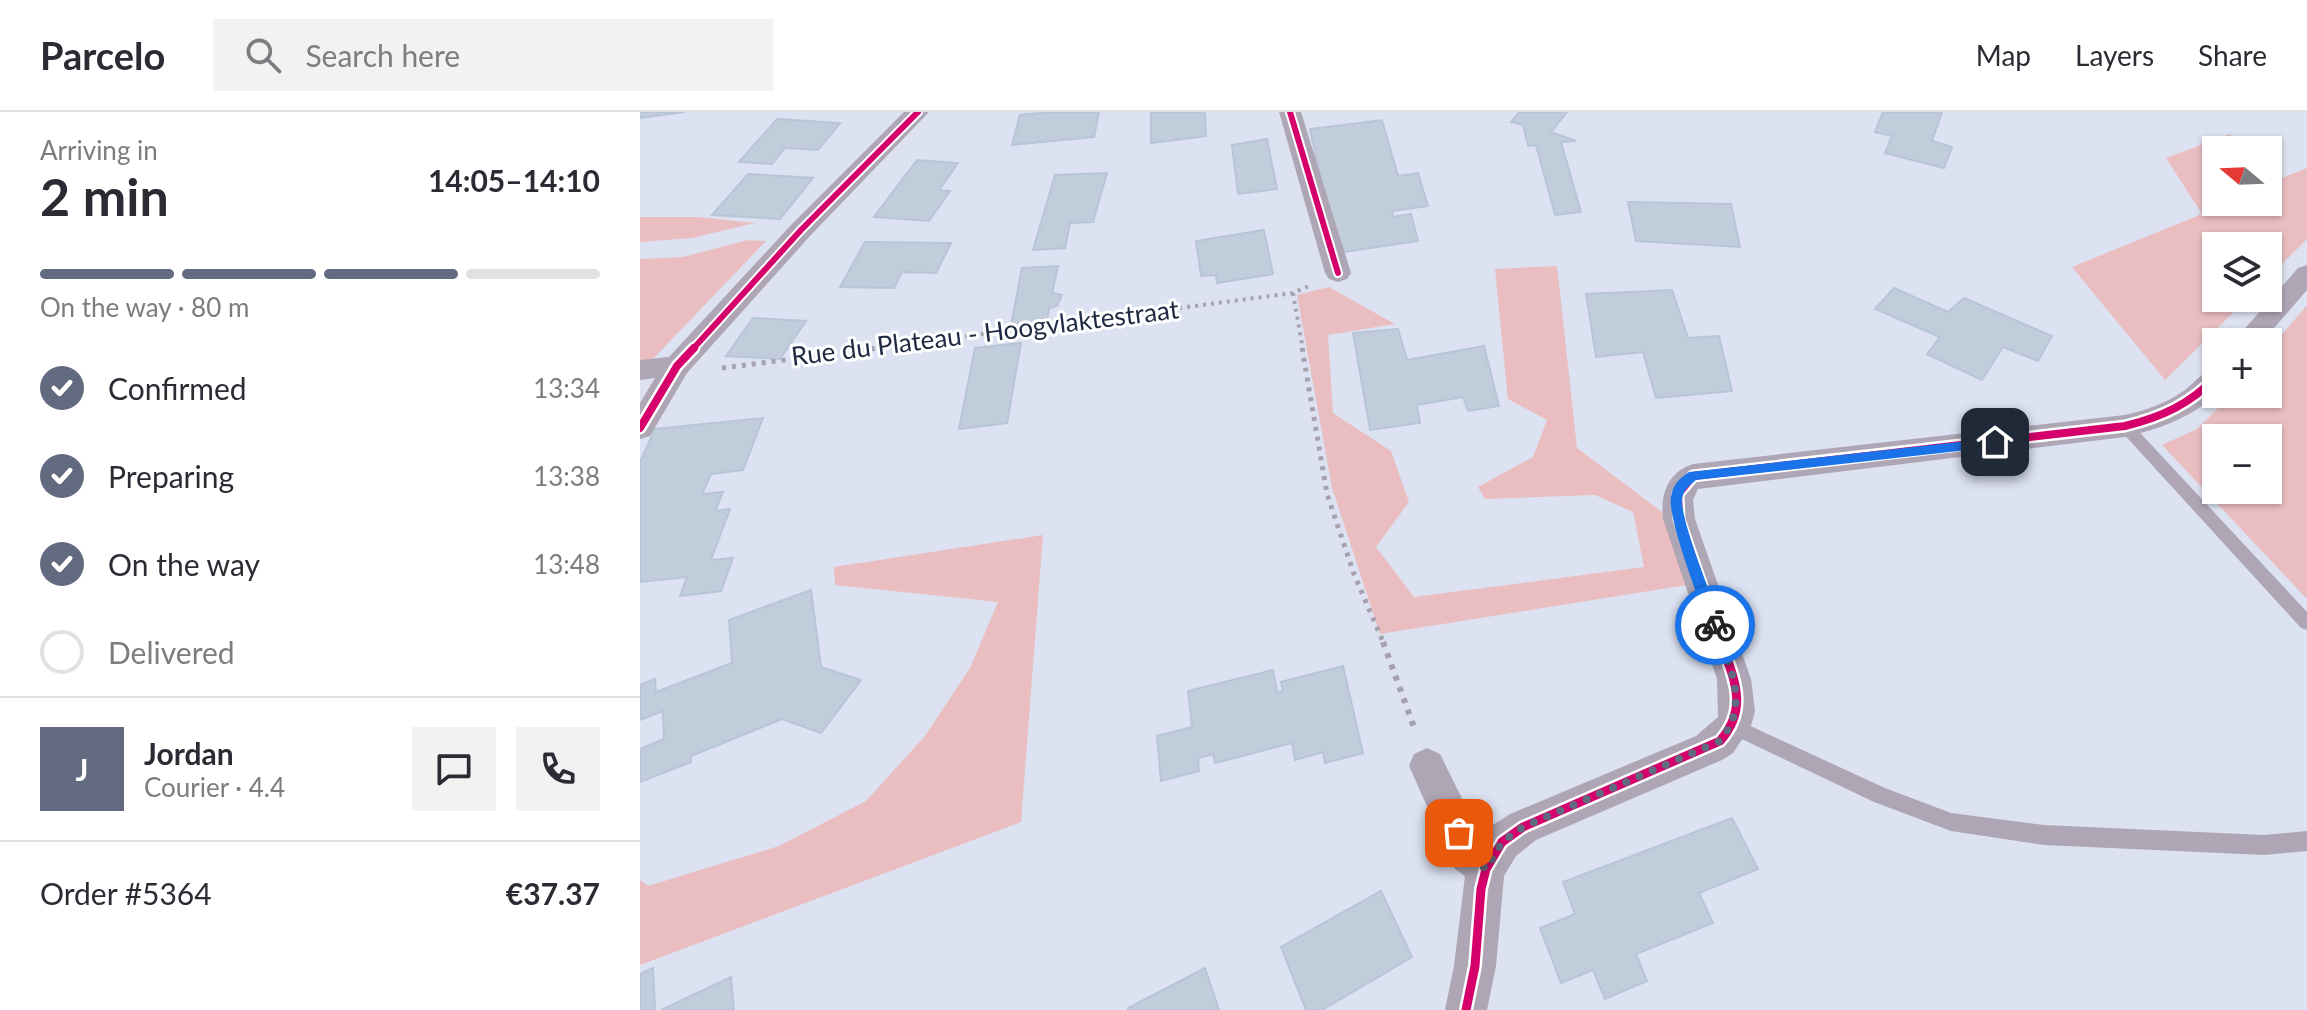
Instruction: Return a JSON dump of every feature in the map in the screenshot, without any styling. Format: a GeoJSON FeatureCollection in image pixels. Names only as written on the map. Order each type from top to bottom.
{"type":"FeatureCollection","features":[{"type":"Feature","properties":{"kind":"street"},"geometry":{"type":"LineString","coordinates":[[640,428],[677,366],[811,219],[918,112]]}},
{"type":"Feature","properties":{"kind":"street"},"geometry":{"type":"LineString","coordinates":[[1290,112],[1338,273]]}},
{"type":"Feature","properties":{"kind":"street"},"geometry":{"type":"LineString","coordinates":[[2259,328],[2307,274]]}},
{"type":"Feature","properties":{"kind":"street"},"geometry":{"type":"LineString","coordinates":[[640,370],[677,366]]}},
{"type":"Feature","properties":{"kind":"street"},"geometry":{"type":"LineString","coordinates":[[1466,1010],[1475,966],[1481,889],[1486,869],[1502,842],[1523,827],[1709,748],[1733,726],[1737,711],[1734,679],[1679,519],[1676,500],[1681,484],[1693,476],[2125,426],[2172,413],[2202,391]]}},
{"type":"Feature","properties":{"kind":"street"},"geometry":{"type":"LineString","coordinates":[[1427,766],[1469,855],[1486,869]]}},
{"type":"Feature","properties":{"kind":"lane"},"geometry":{"type":"LineString","coordinates":[[2125,426],[2307,623]]}},
{"type":"Feature","properties":{"kind":"lane"},"geometry":{"type":"LineString","coordinates":[[1733,726],[1881,796],[1951,822],[2044,835],[2264,845],[2307,841]]}},
{"type":"Feature","properties":{"kind":"path"},"geometry":{"type":"LineString","coordinates":[[1293,293],[1327,494],[1427,766]]}},
{"type":"Feature","properties":{"kind":"shaded area"},"geometry":{"type":"Polygon","coordinates":[[[2202,144],[2202,214],[2166,158],[2202,144]]]}},
{"type":"Feature","properties":{"kind":"shaded area"},"geometry":{"type":"Polygon","coordinates":[[[2307,168],[2307,239],[2282,264],[2282,232],[2202,232],[2202,312],[2234,312],[2218,328],[2202,328],[2202,343],[2165,380],[2072,267],[2202,214],[2282,216],[2282,178],[2307,168]]]}},
{"type":"Feature","properties":{"kind":"shaded area"},"geometry":{"type":"Polygon","coordinates":[[[640,217],[698,217],[755,223],[692,238],[640,242],[640,217]]]}},
{"type":"Feature","properties":{"kind":"shaded area"},"geometry":{"type":"Polygon","coordinates":[[[748,240],[766,241],[650,362],[640,363],[640,259],[683,257],[748,240]]]}},
{"type":"Feature","properties":{"kind":"shaded area"},"geometry":{"type":"Polygon","coordinates":[[[1557,266],[1577,448],[1662,512],[1687,585],[1380,634],[1332,488],[1297,295],[1329,287],[1395,324],[1328,335],[1333,413],[1391,451],[1409,502],[1376,547],[1414,597],[1644,567],[1633,512],[1595,495],[1485,499],[1478,487],[1533,457],[1547,420],[1508,399],[1495,269],[1557,266]]]}},
{"type":"Feature","properties":{"kind":"shaded area"},"geometry":{"type":"Polygon","coordinates":[[[2307,305],[2307,599],[2218,504],[2282,504],[2282,424],[2202,424],[2218,408],[2282,408],[2282,334],[2307,305]]]}},
{"type":"Feature","properties":{"kind":"shaded area"},"geometry":{"type":"Polygon","coordinates":[[[2202,424],[2202,487],[2162,445],[2202,424]]]}},
{"type":"Feature","properties":{"kind":"shaded area"},"geometry":{"type":"Polygon","coordinates":[[[1043,535],[1021,822],[640,965],[640,880],[648,886],[779,846],[866,801],[925,736],[970,668],[998,602],[835,585],[834,567],[1043,535]]]}},
{"type":"Feature","properties":{"kind":"building"},"geometry":{"type":"Polygon","coordinates":[[[640,112],[685,112],[640,118],[640,112]]]}},
{"type":"Feature","properties":{"kind":"building"},"geometry":{"type":"Polygon","coordinates":[[[1099,112],[1094,137],[1012,145],[1020,115],[1099,112]]]}},
{"type":"Feature","properties":{"kind":"building"},"geometry":{"type":"Polygon","coordinates":[[[1151,112],[1205,112],[1206,136],[1151,143],[1151,112]]]}},
{"type":"Feature","properties":{"kind":"building"},"geometry":{"type":"Polygon","coordinates":[[[1519,112],[1567,112],[1551,132],[1576,141],[1561,142],[1581,212],[1555,215],[1536,145],[1528,146],[1523,125],[1511,122],[1519,112]]]}},
{"type":"Feature","properties":{"kind":"building"},"geometry":{"type":"Polygon","coordinates":[[[1883,112],[1942,112],[1932,141],[1952,147],[1944,168],[1885,153],[1892,136],[1875,132],[1883,112]]]}},
{"type":"Feature","properties":{"kind":"building"},"geometry":{"type":"Polygon","coordinates":[[[777,119],[840,123],[818,150],[785,148],[772,164],[739,162],[777,119]]]}},
{"type":"Feature","properties":{"kind":"building"},"geometry":{"type":"Polygon","coordinates":[[[1382,120],[1398,176],[1418,173],[1428,206],[1392,211],[1393,217],[1411,214],[1418,241],[1336,253],[1310,129],[1382,120]]]}},
{"type":"Feature","properties":{"kind":"building"},"geometry":{"type":"Polygon","coordinates":[[[1267,139],[1277,189],[1238,194],[1232,145],[1267,139]]]}},
{"type":"Feature","properties":{"kind":"building"},"geometry":{"type":"Polygon","coordinates":[[[917,160],[958,163],[939,190],[950,191],[929,221],[874,217],[917,160]]]}},
{"type":"Feature","properties":{"kind":"building"},"geometry":{"type":"Polygon","coordinates":[[[1107,173],[1093,222],[1070,223],[1065,248],[1033,250],[1055,175],[1107,173]]]}},
{"type":"Feature","properties":{"kind":"building"},"geometry":{"type":"Polygon","coordinates":[[[748,174],[813,178],[780,219],[712,215],[748,174]]]}},
{"type":"Feature","properties":{"kind":"building"},"geometry":{"type":"Polygon","coordinates":[[[1628,202],[1731,204],[1740,247],[1636,241],[1628,202]]]}},
{"type":"Feature","properties":{"kind":"building"},"geometry":{"type":"Polygon","coordinates":[[[1264,230],[1273,274],[1217,283],[1216,275],[1201,276],[1196,241],[1264,230]]]}},
{"type":"Feature","properties":{"kind":"building"},"geometry":{"type":"Polygon","coordinates":[[[865,242],[951,243],[936,273],[902,272],[894,288],[840,287],[865,242]]]}},
{"type":"Feature","properties":{"kind":"building"},"geometry":{"type":"Polygon","coordinates":[[[1058,266],[1052,293],[1062,295],[1057,306],[1049,308],[1047,322],[1011,325],[1022,268],[1058,266]]]}},
{"type":"Feature","properties":{"kind":"building"},"geometry":{"type":"Polygon","coordinates":[[[1894,288],[1948,312],[1964,298],[2052,336],[2038,361],[2003,347],[1982,380],[1927,354],[1940,337],[1875,309],[1894,288]]]}},
{"type":"Feature","properties":{"kind":"building"},"geometry":{"type":"Polygon","coordinates":[[[1672,290],[1688,338],[1719,336],[1732,391],[1656,398],[1643,352],[1596,357],[1586,294],[1672,290]]]}},
{"type":"Feature","properties":{"kind":"building"},"geometry":{"type":"Polygon","coordinates":[[[753,318],[806,321],[780,359],[726,356],[753,318]]]}},
{"type":"Feature","properties":{"kind":"building"},"geometry":{"type":"Polygon","coordinates":[[[1398,329],[1407,360],[1484,346],[1499,406],[1468,411],[1463,397],[1417,405],[1420,423],[1370,430],[1353,333],[1398,329]]]}},
{"type":"Feature","properties":{"kind":"building"},"geometry":{"type":"Polygon","coordinates":[[[1021,343],[1007,423],[959,429],[975,348],[1021,343]]]}},
{"type":"Feature","properties":{"kind":"building"},"geometry":{"type":"Polygon","coordinates":[[[763,418],[743,470],[711,474],[702,494],[723,492],[715,511],[730,509],[711,560],[733,558],[721,591],[680,596],[687,577],[640,582],[640,462],[655,429],[763,418]]]}},
{"type":"Feature","properties":{"kind":"building"},"geometry":{"type":"Polygon","coordinates":[[[811,590],[821,667],[861,680],[821,733],[782,719],[691,756],[691,762],[640,782],[640,749],[664,739],[663,711],[640,720],[640,685],[655,679],[656,692],[732,663],[729,620],[811,590]]]}},
{"type":"Feature","properties":{"kind":"building"},"geometry":{"type":"Polygon","coordinates":[[[1343,666],[1363,753],[1325,763],[1323,752],[1295,760],[1292,743],[1215,763],[1213,754],[1198,758],[1199,771],[1161,781],[1157,736],[1192,727],[1188,691],[1273,670],[1277,692],[1283,691],[1281,682],[1343,666]]]}},
{"type":"Feature","properties":{"kind":"building"},"geometry":{"type":"Polygon","coordinates":[[[1732,818],[1758,869],[1699,893],[1713,923],[1636,954],[1647,981],[1605,999],[1593,970],[1561,983],[1540,928],[1575,914],[1563,882],[1732,818]]]}},
{"type":"Feature","properties":{"kind":"building"},"geometry":{"type":"Polygon","coordinates":[[[1381,891],[1412,957],[1322,1010],[1306,1010],[1281,947],[1381,891]]]}},
{"type":"Feature","properties":{"kind":"building"},"geometry":{"type":"Polygon","coordinates":[[[653,968],[655,1010],[640,1010],[640,974],[653,968]]]}},
{"type":"Feature","properties":{"kind":"building"},"geometry":{"type":"Polygon","coordinates":[[[1205,968],[1219,1010],[1128,1010],[1128,1008],[1205,968]]]}},
{"type":"Feature","properties":{"kind":"building"},"geometry":{"type":"Polygon","coordinates":[[[731,977],[734,1010],[661,1010],[731,977]]]}},
{"type":"Feature","properties":{"kind":"cycle path"},"geometry":{"type":"LineString","coordinates":[[640,428],[677,366],[801,230],[918,112]]}},
{"type":"Feature","properties":{"kind":"cycle path"},"geometry":{"type":"LineString","coordinates":[[1290,112],[1338,273]]}},
{"type":"Feature","properties":{"kind":"cycle path"},"geometry":{"type":"LineString","coordinates":[[1466,1010],[1475,966],[1481,889],[1486,869],[1502,842],[1523,827],[1709,748],[1733,726],[1737,711],[1734,679],[1679,519],[1678,494],[1687,480],[1693,476],[2125,426],[2175,410],[2202,390]]}},
{"type":"Feature","properties":{"kind":"way so far"},"geometry":{"type":"LineString","coordinates":[[1459,833],[1469,855],[1486,869],[1502,842],[1523,827],[1720,741],[1733,726],[1737,711],[1734,679],[1715,625]]}},
{"type":"Feature","properties":{"kind":"route"},"geometry":{"type":"LineString","coordinates":[[1715,625],[1679,519],[1676,500],[1681,484],[1693,476],[1995,442]]}}]}
